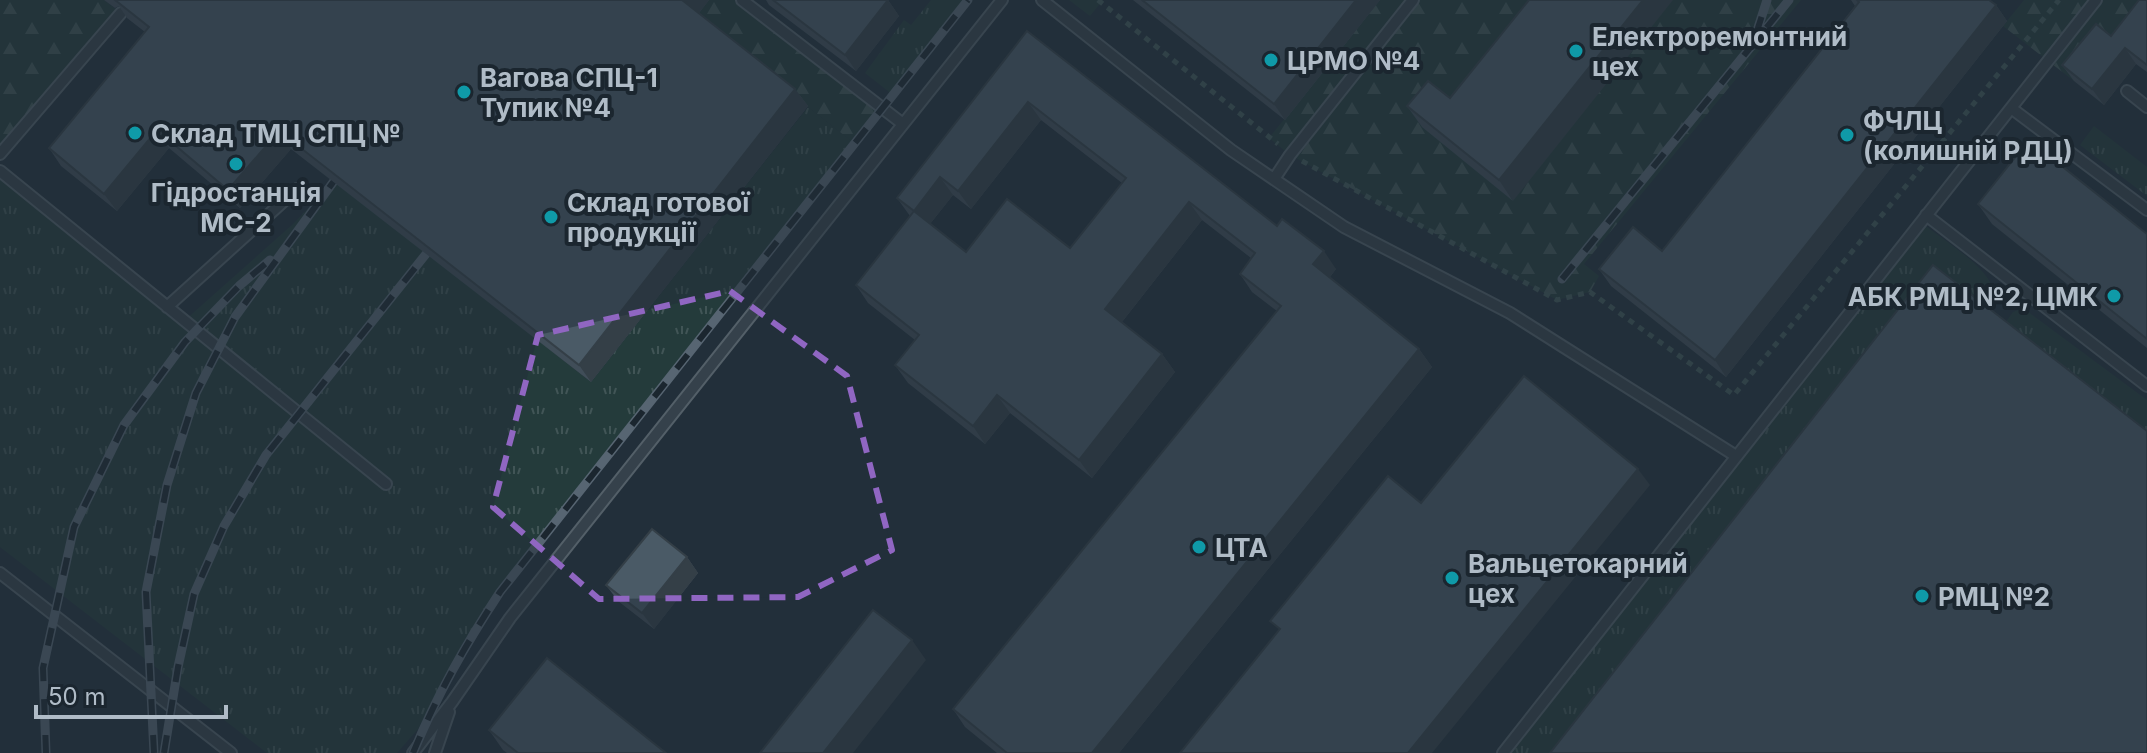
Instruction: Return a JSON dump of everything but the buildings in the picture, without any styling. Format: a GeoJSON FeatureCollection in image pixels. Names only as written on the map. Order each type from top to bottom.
{"type":"FeatureCollection","features":[{"type":"Feature","properties":{"kind":"lane"},"geometry":{"type":"LineString","coordinates":[[742,0],[903,124]]}},
{"type":"Feature","properties":{"kind":"lane"},"geometry":{"type":"LineString","coordinates":[[413,753],[510,618],[1002,0]]}},
{"type":"Feature","properties":{"kind":"lane"},"geometry":{"type":"LineString","coordinates":[[1042,0],[1231,150],[1344,227],[1510,313],[1736,456]]}},
{"type":"Feature","properties":{"kind":"lane"},"geometry":{"type":"LineString","coordinates":[[1274,179],[1413,0]]}},
{"type":"Feature","properties":{"kind":"lane"},"geometry":{"type":"LineString","coordinates":[[1503,753],[2096,0]]}},
{"type":"Feature","properties":{"kind":"lane"},"geometry":{"type":"LineString","coordinates":[[0,154],[121,13]]}},
{"type":"Feature","properties":{"kind":"lane"},"geometry":{"type":"LineString","coordinates":[[2127,91],[2145,101]]}},
{"type":"Feature","properties":{"kind":"lane"},"geometry":{"type":"LineString","coordinates":[[2011,108],[2147,210]]}},
{"type":"Feature","properties":{"kind":"lane"},"geometry":{"type":"LineString","coordinates":[[0,171],[386,484]]}},
{"type":"Feature","properties":{"kind":"lane"},"geometry":{"type":"LineString","coordinates":[[167,307],[297,189]]}},
{"type":"Feature","properties":{"kind":"lane"},"geometry":{"type":"LineString","coordinates":[[1926,215],[2147,386]]}},
{"type":"Feature","properties":{"kind":"lane"},"geometry":{"type":"LineString","coordinates":[[0,573],[231,753]]}},
{"type":"Feature","properties":{"kind":"lane"},"geometry":{"type":"LineString","coordinates":[[435,753],[452,702]]}},
{"type":"Feature","properties":{"kind":"path"},"geometry":{"type":"LineString","coordinates":[[1098,0],[1290,155],[1557,300],[1590,292],[1734,395],[2059,0]]}},
{"type":"Feature","properties":{"kind":"highlighted area"},"geometry":{"type":"Polygon","coordinates":[[[730,291],[847,376],[892,550],[798,597],[599,599],[493,507],[538,335],[730,291]]]}},
{"type":"Feature","properties":{"kind":"green space"},"geometry":{"type":"Polygon","coordinates":[[[0,0],[104,0],[121,13],[0,154],[0,0]]]}},
{"type":"Feature","properties":{"kind":"green space"},"geometry":{"type":"Polygon","coordinates":[[[709,0],[742,0],[881,108],[854,143],[695,18],[709,0]]]}},
{"type":"Feature","properties":{"kind":"green space"},"geometry":{"type":"Polygon","coordinates":[[[931,0],[968,0],[893,95],[865,73],[904,20],[911,25],[931,0]]]}},
{"type":"Feature","properties":{"kind":"green space"},"geometry":{"type":"Polygon","coordinates":[[[1069,0],[1103,0],[1090,16],[1069,0]]]}},
{"type":"Feature","properties":{"kind":"green space"},"geometry":{"type":"Polygon","coordinates":[[[1380,0],[1801,0],[1584,264],[1599,276],[1590,292],[1557,300],[1290,155],[1269,138],[1380,0]]]}},
{"type":"Feature","properties":{"kind":"green space"},"geometry":{"type":"Polygon","coordinates":[[[2024,0],[2147,0],[2147,20],[2107,40],[2074,81],[2003,26],[2024,0]]]}},
{"type":"Feature","properties":{"kind":"green space"},"geometry":{"type":"Polygon","coordinates":[[[808,107],[854,143],[500,592],[460,654],[418,729],[397,753],[267,753],[0,547],[0,172],[184,321],[293,224],[334,181],[591,382],[808,107]]]}},
{"type":"Feature","properties":{"kind":"green space"},"geometry":{"type":"Polygon","coordinates":[[[2094,126],[2147,167],[2147,196],[2080,145],[2094,126]]]}},
{"type":"Feature","properties":{"kind":"green space"},"geometry":{"type":"Polygon","coordinates":[[[1926,226],[1964,254],[1989,280],[1992,294],[1985,313],[1574,753],[1511,753],[1926,226]]]}},
{"type":"Feature","properties":{"kind":"green space"},"geometry":{"type":"Polygon","coordinates":[[[2023,308],[2147,400],[2147,438],[2003,326],[2013,312],[2023,308]]]}},
{"type":"Feature","properties":{"kind":"railway"},"geometry":{"type":"LineString","coordinates":[[413,753],[452,671],[500,592],[968,0]]}},
{"type":"Feature","properties":{"kind":"railway"},"geometry":{"type":"LineString","coordinates":[[1756,34],[1767,0]]}},
{"type":"Feature","properties":{"kind":"railway"},"geometry":{"type":"LineString","coordinates":[[1562,279],[1789,0]]}},
{"type":"Feature","properties":{"kind":"railway"},"geometry":{"type":"LineString","coordinates":[[154,753],[146,592],[167,485],[196,393],[235,317],[334,181]]}},
{"type":"Feature","properties":{"kind":"railway"},"geometry":{"type":"LineString","coordinates":[[164,753],[194,594],[224,526],[266,455],[426,254]]}},
{"type":"Feature","properties":{"kind":"railway"},"geometry":{"type":"LineString","coordinates":[[46,753],[43,668],[74,527],[124,425],[185,342],[239,286],[270,260]]}},
{"type":"Feature","properties":{"kind":"place","name":"Електроремонтний цех"},"geometry":{"type":"Point","coordinates":[1576,51]}},
{"type":"Feature","properties":{"kind":"place","name":"ЦРМО №4"},"geometry":{"type":"Point","coordinates":[1271,60]}},
{"type":"Feature","properties":{"kind":"place","name":"Вагова СПЦ-1 Тупик №4"},"geometry":{"type":"Point","coordinates":[464,92]}},
{"type":"Feature","properties":{"kind":"place","name":"Склад ТМЦ СПЦ №"},"geometry":{"type":"Point","coordinates":[135,133]}},
{"type":"Feature","properties":{"kind":"place","name":"ФЧЛЦ (колишній РДЦ)"},"geometry":{"type":"Point","coordinates":[1847,135]}},
{"type":"Feature","properties":{"kind":"place","name":"Гідростанція МС-2"},"geometry":{"type":"Point","coordinates":[236,164]}},
{"type":"Feature","properties":{"kind":"place","name":"Склад готової продукції"},"geometry":{"type":"Point","coordinates":[551,217]}},
{"type":"Feature","properties":{"kind":"place","name":"АБК РМЦ №2, ЦМК"},"geometry":{"type":"Point","coordinates":[2114,296]}},
{"type":"Feature","properties":{"kind":"place","name":"ЦТА"},"geometry":{"type":"Point","coordinates":[1199,547]}},
{"type":"Feature","properties":{"kind":"place","name":"Вальцетокарний цех"},"geometry":{"type":"Point","coordinates":[1452,578]}},
{"type":"Feature","properties":{"kind":"place","name":"РМЦ №2"},"geometry":{"type":"Point","coordinates":[1922,596]}}]}
